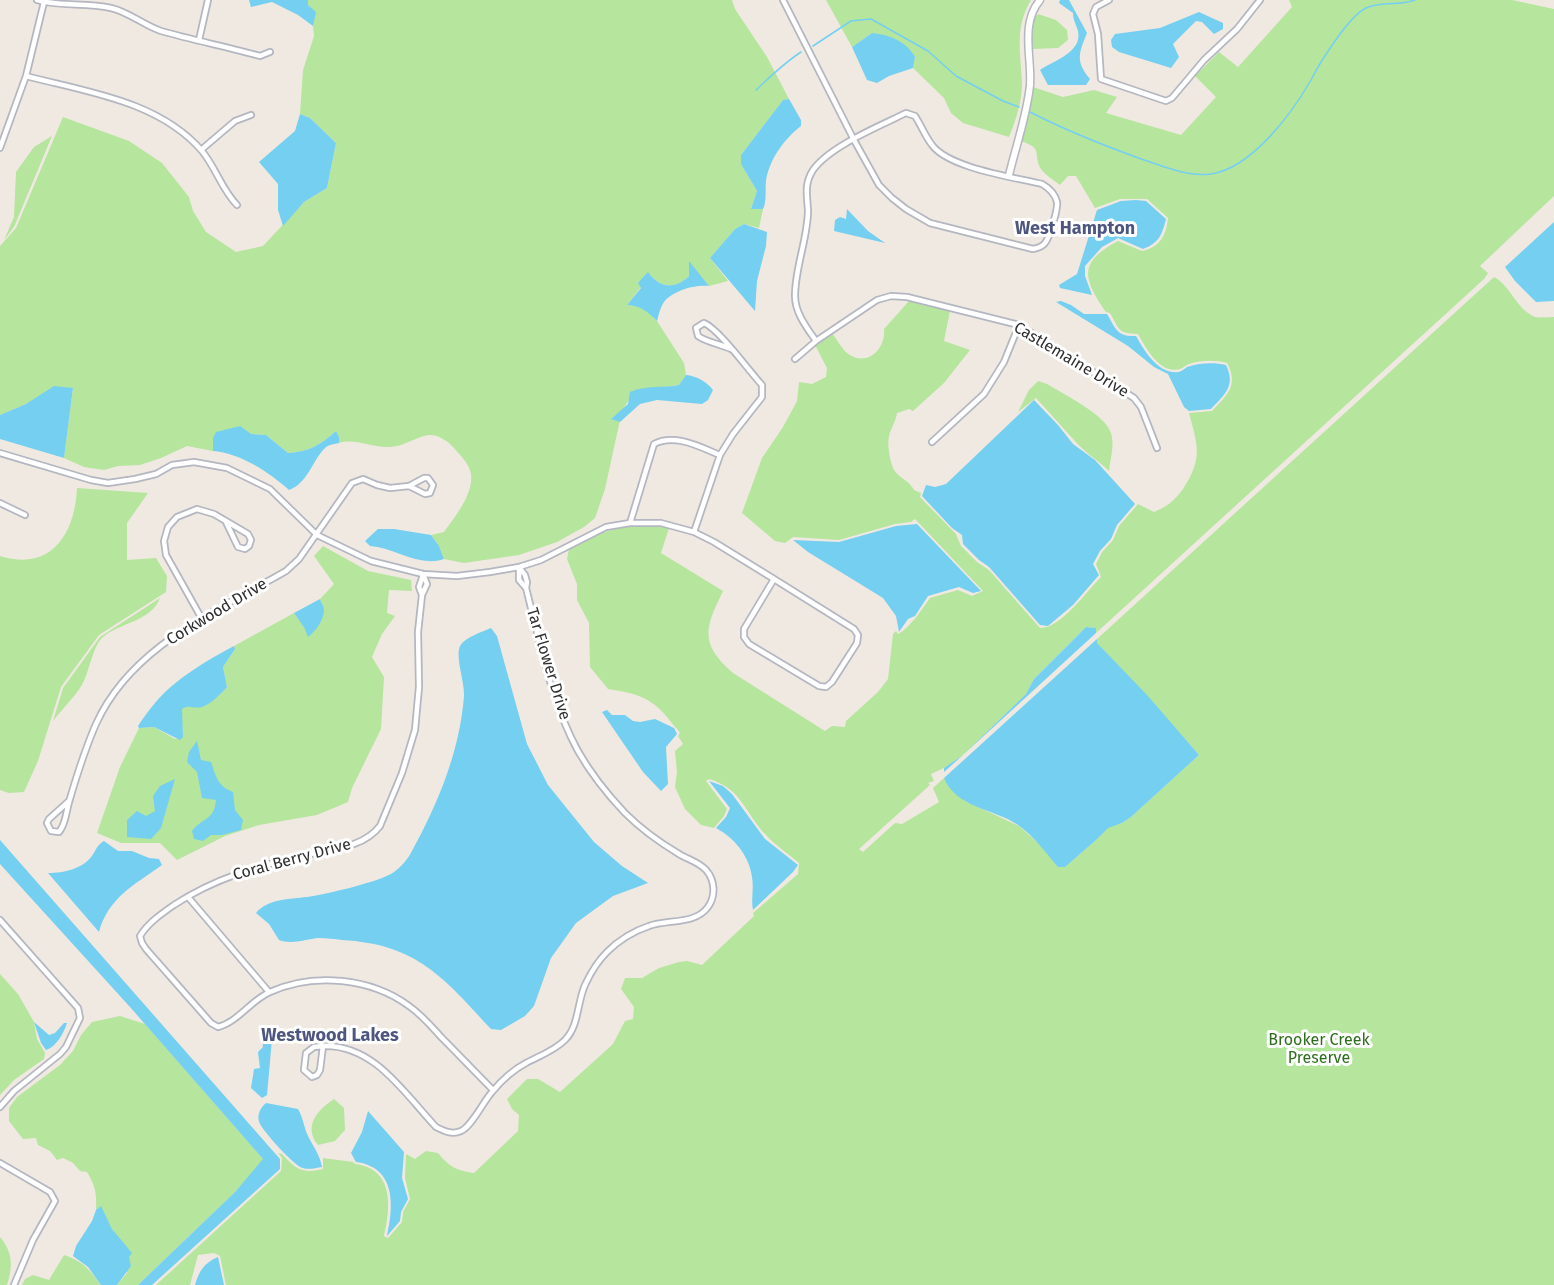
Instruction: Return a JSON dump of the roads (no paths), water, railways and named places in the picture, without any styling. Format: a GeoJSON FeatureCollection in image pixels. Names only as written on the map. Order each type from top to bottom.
{"type":"FeatureCollection","features":[{"type":"Feature","properties":{"kind":"street"},"geometry":{"type":"LineString","coordinates":[[37,0],[107,7],[128,14],[159,30],[260,56],[270,52]]}},
{"type":"Feature","properties":{"kind":"street"},"geometry":{"type":"LineString","coordinates":[[200,40],[208,0]]}},
{"type":"Feature","properties":{"kind":"street"},"geometry":{"type":"LineString","coordinates":[[783,0],[854,140],[879,185],[906,210],[930,223],[1033,249],[1039,248],[1046,242],[1057,210],[1057,202],[1049,188],[1042,184],[963,165],[945,157],[932,146],[915,116],[906,113],[854,140],[837,148],[813,169],[806,186],[808,212],[795,297],[800,317],[816,341]]}},
{"type":"Feature","properties":{"kind":"street"},"geometry":{"type":"LineString","coordinates":[[1009,175],[1030,84],[1029,24],[1040,0]]}},
{"type":"Feature","properties":{"kind":"street"},"geometry":{"type":"LineString","coordinates":[[1109,0],[1096,7],[1093,14],[1098,34],[1101,79],[1166,101],[1172,98],[1204,60],[1237,29],[1258,2],[1250,0]]}},
{"type":"Feature","properties":{"kind":"street"},"geometry":{"type":"LineString","coordinates":[[0,148],[26,76],[44,2]]}},
{"type":"Feature","properties":{"kind":"street"},"geometry":{"type":"LineString","coordinates":[[26,76],[110,98],[152,113],[173,125],[201,150],[237,205]]}},
{"type":"Feature","properties":{"kind":"street"},"geometry":{"type":"LineString","coordinates":[[201,150],[235,121],[251,115]]}},
{"type":"Feature","properties":{"kind":"street","name":"Castlemaine Drive"},"geometry":{"type":"LineString","coordinates":[[795,359],[816,341],[877,300],[891,296],[907,297],[1018,325],[1134,398],[1141,406],[1157,448]]}},
{"type":"Feature","properties":{"kind":"street"},"geometry":{"type":"LineString","coordinates":[[694,532],[720,455],[762,397],[763,391],[762,385],[731,349],[708,324],[704,323],[696,328],[701,339],[731,349]]}},
{"type":"Feature","properties":{"kind":"street"},"geometry":{"type":"LineString","coordinates":[[932,442],[984,394],[1004,362],[1018,325]]}},
{"type":"Feature","properties":{"kind":"street"},"geometry":{"type":"LineString","coordinates":[[630,523],[654,444],[662,440],[693,443],[720,455]]}},
{"type":"Feature","properties":{"kind":"street"},"geometry":{"type":"LineString","coordinates":[[0,453],[108,483],[156,474],[172,465],[194,462],[227,468],[270,489],[317,535],[371,561],[423,574],[457,576],[519,567],[541,560],[606,528],[630,523],[661,523],[694,532],[714,542],[774,579],[854,629],[858,635],[857,643],[832,682],[826,687],[819,686],[749,644],[744,637],[744,629],[774,579]]}},
{"type":"Feature","properties":{"kind":"street","name":"Corkwood Drive"},"geometry":{"type":"LineString","coordinates":[[69,801],[49,819],[47,823],[51,831],[58,832],[62,829],[69,801],[96,723],[114,693],[140,662],[168,640],[286,571],[299,559],[317,535],[352,483],[363,479],[390,488],[409,486],[424,478],[432,481],[433,485],[430,493],[425,494],[409,486]]}},
{"type":"Feature","properties":{"kind":"street"},"geometry":{"type":"LineString","coordinates":[[0,503],[25,515]]}},
{"type":"Feature","properties":{"kind":"street"},"geometry":{"type":"LineString","coordinates":[[202,619],[166,555],[164,541],[168,527],[177,517],[197,509],[214,514],[248,534],[251,540],[249,546],[245,549],[238,547],[225,522]]}},
{"type":"Feature","properties":{"kind":"street","name":"Tar Flower Drive"},"geometry":{"type":"LineString","coordinates":[[323,1046],[351,1049],[374,1061],[436,1127],[445,1132],[459,1132],[467,1127],[493,1090],[508,1076],[564,1042],[569,1036],[576,1019],[584,986],[606,953],[627,936],[650,925],[687,920],[700,915],[708,907],[714,895],[713,882],[706,870],[656,840],[634,822],[607,793],[579,752],[558,706],[526,588],[527,582],[519,567]]}},
{"type":"Feature","properties":{"kind":"street","name":"Coral Berry Drive"},"geometry":{"type":"LineString","coordinates":[[423,574],[427,584],[422,595],[418,632],[418,711],[409,754],[380,826],[359,843],[260,866],[210,884],[145,928],[140,936],[146,949],[211,1023],[218,1027],[226,1025],[247,1006],[269,992],[296,983],[321,980],[356,983],[380,990],[408,1005],[493,1090]]}},
{"type":"Feature","properties":{"kind":"street"},"geometry":{"type":"LineString","coordinates":[[188,897],[269,992]]}},
{"type":"Feature","properties":{"kind":"street"},"geometry":{"type":"LineString","coordinates":[[0,920],[78,1008],[80,1017],[77,1027],[60,1054],[14,1091],[0,1107]]}},
{"type":"Feature","properties":{"kind":"street"},"geometry":{"type":"LineString","coordinates":[[323,1046],[320,1070],[312,1077],[304,1070],[306,1053],[314,1047],[323,1046]]}},
{"type":"Feature","properties":{"kind":"street"},"geometry":{"type":"LineString","coordinates":[[0,1163],[50,1192],[55,1201],[33,1240],[14,1285]]}},
{"type":"Feature","properties":{"kind":"water"},"geometry":{"type":"Polygon","coordinates":[[[249,0],[308,0],[308,5],[316,12],[313,26],[298,15],[272,2],[251,7],[249,0]]]}},
{"type":"Feature","properties":{"kind":"water"},"geometry":{"type":"Polygon","coordinates":[[[1060,0],[1069,0],[1087,33],[1080,57],[1082,67],[1090,79],[1086,85],[1048,85],[1040,70],[1072,50],[1078,38],[1073,13],[1059,3],[1060,0]]]}},
{"type":"Feature","properties":{"kind":"water"},"geometry":{"type":"Polygon","coordinates":[[[1199,12],[1223,23],[1223,29],[1214,34],[1202,22],[1196,21],[1173,44],[1179,57],[1171,68],[1119,52],[1112,47],[1111,40],[1115,34],[1160,28],[1199,12]]]}},
{"type":"Feature","properties":{"kind":"water"},"geometry":{"type":"Polygon","coordinates":[[[872,33],[891,37],[907,47],[915,57],[913,68],[889,76],[877,83],[867,80],[852,47],[872,33]]]}},
{"type":"Feature","properties":{"kind":"water"},"geometry":{"type":"Polygon","coordinates":[[[789,99],[801,120],[801,126],[783,144],[770,165],[763,209],[751,209],[757,191],[741,164],[741,155],[783,100],[789,99]]]}},
{"type":"Feature","properties":{"kind":"water"},"geometry":{"type":"Polygon","coordinates":[[[300,114],[310,118],[336,143],[327,188],[304,202],[283,226],[278,210],[278,184],[259,162],[295,131],[300,114]]]}},
{"type":"Feature","properties":{"kind":"water"},"geometry":{"type":"Polygon","coordinates":[[[1121,201],[1146,201],[1166,219],[1156,241],[1143,249],[1118,238],[1102,247],[1085,266],[1085,276],[1092,295],[1060,288],[1059,285],[1077,274],[1097,210],[1121,201]]]}},
{"type":"Feature","properties":{"kind":"water"},"geometry":{"type":"Polygon","coordinates":[[[847,209],[868,231],[885,243],[834,231],[835,220],[840,217],[846,219],[847,209]]]}},
{"type":"Feature","properties":{"kind":"water"},"geometry":{"type":"Polygon","coordinates":[[[1554,222],[1554,301],[1536,302],[1505,267],[1554,222]]]}},
{"type":"Feature","properties":{"kind":"water"},"geometry":{"type":"Polygon","coordinates":[[[744,224],[767,232],[766,246],[757,281],[755,311],[710,258],[735,229],[744,224]]]}},
{"type":"Feature","properties":{"kind":"water"},"geometry":{"type":"Polygon","coordinates":[[[689,261],[709,286],[691,287],[672,295],[663,304],[657,321],[644,310],[627,305],[641,288],[638,283],[648,272],[662,284],[678,284],[689,276],[689,261]]]}},
{"type":"Feature","properties":{"kind":"water"},"geometry":{"type":"Polygon","coordinates":[[[1061,301],[1084,314],[1107,314],[1118,331],[1125,335],[1136,336],[1158,366],[1165,370],[1179,372],[1187,367],[1201,364],[1226,365],[1230,379],[1228,389],[1211,409],[1189,411],[1184,407],[1168,374],[1154,367],[1128,346],[1056,302],[1061,301]]]}},
{"type":"Feature","properties":{"kind":"water"},"geometry":{"type":"Polygon","coordinates":[[[686,375],[698,378],[711,387],[713,390],[708,400],[702,404],[657,400],[640,404],[620,422],[611,419],[628,404],[630,392],[679,385],[686,375]]]}},
{"type":"Feature","properties":{"kind":"water"},"geometry":{"type":"Polygon","coordinates":[[[54,386],[73,388],[64,458],[0,439],[0,415],[26,404],[54,386]]]}},
{"type":"Feature","properties":{"kind":"water"},"geometry":{"type":"Polygon","coordinates":[[[1034,400],[1073,444],[1095,460],[1135,504],[1117,525],[1111,539],[1100,551],[1093,564],[1099,575],[1073,605],[1048,626],[1040,625],[989,567],[963,544],[962,535],[952,528],[922,496],[926,485],[935,487],[946,484],[1034,400]]]}},
{"type":"Feature","properties":{"kind":"water"},"geometry":{"type":"Polygon","coordinates":[[[240,426],[251,434],[266,435],[288,453],[314,447],[336,431],[339,443],[325,448],[301,482],[289,490],[254,464],[233,455],[213,451],[213,438],[216,432],[240,426]]]}},
{"type":"Feature","properties":{"kind":"water"},"geometry":{"type":"Polygon","coordinates":[[[917,524],[981,591],[973,593],[959,587],[928,596],[915,616],[908,619],[899,632],[896,616],[883,598],[808,552],[793,540],[839,542],[896,526],[917,524]]]}},
{"type":"Feature","properties":{"kind":"water"},"geometry":{"type":"Polygon","coordinates":[[[378,529],[431,535],[444,559],[425,561],[370,546],[365,541],[378,529]]]}},
{"type":"Feature","properties":{"kind":"water"},"geometry":{"type":"Polygon","coordinates":[[[320,599],[324,614],[316,629],[308,637],[294,613],[320,599]]]}},
{"type":"Feature","properties":{"kind":"water"},"geometry":{"type":"Polygon","coordinates":[[[1086,627],[1096,628],[1096,633],[963,755],[1026,694],[1034,679],[1086,627]]]}},
{"type":"Feature","properties":{"kind":"water"},"geometry":{"type":"Polygon","coordinates":[[[491,628],[497,636],[527,744],[548,785],[594,842],[622,866],[648,883],[613,896],[576,923],[551,958],[534,1006],[525,1016],[501,1030],[491,1029],[443,979],[410,956],[368,943],[322,938],[294,942],[279,940],[269,924],[256,913],[272,902],[326,894],[388,876],[404,863],[422,833],[439,796],[453,756],[464,696],[459,657],[460,646],[470,637],[491,628]]]}},
{"type":"Feature","properties":{"kind":"water"},"geometry":{"type":"Polygon","coordinates":[[[1097,639],[1097,643],[1147,695],[1199,755],[1131,817],[1108,828],[1065,867],[1058,867],[1024,829],[957,796],[944,778],[1097,639]]]}},
{"type":"Feature","properties":{"kind":"water"},"geometry":{"type":"Polygon","coordinates":[[[234,646],[235,649],[223,667],[227,687],[205,706],[182,709],[183,737],[180,740],[154,727],[139,728],[138,726],[148,711],[181,678],[234,646]]]}},
{"type":"Feature","properties":{"kind":"water"},"geometry":{"type":"Polygon","coordinates":[[[607,710],[612,715],[625,715],[633,721],[655,719],[674,728],[677,734],[666,747],[668,784],[661,791],[643,772],[602,712],[607,710]]]}},
{"type":"Feature","properties":{"kind":"water"},"geometry":{"type":"Polygon","coordinates":[[[197,741],[201,760],[211,762],[220,784],[233,792],[235,810],[243,820],[241,830],[222,835],[211,835],[203,841],[194,839],[192,831],[213,812],[216,800],[202,798],[197,772],[187,762],[189,752],[197,741]]]}},
{"type":"Feature","properties":{"kind":"water"},"geometry":{"type":"Polygon","coordinates":[[[963,755],[944,772],[944,768],[963,755]]]}},
{"type":"Feature","properties":{"kind":"water"},"geometry":{"type":"Polygon","coordinates":[[[175,779],[161,828],[151,839],[127,837],[127,820],[137,811],[146,816],[155,811],[153,796],[160,786],[175,779]]]}},
{"type":"Feature","properties":{"kind":"water"},"geometry":{"type":"Polygon","coordinates":[[[709,781],[723,786],[732,794],[765,839],[798,865],[753,910],[753,881],[748,861],[735,842],[716,828],[726,817],[730,808],[709,781]]]}},
{"type":"Feature","properties":{"kind":"water"},"geometry":{"type":"Polygon","coordinates":[[[0,840],[280,1159],[280,1169],[152,1285],[138,1285],[235,1192],[263,1159],[130,1007],[0,864],[0,840]]]}},
{"type":"Feature","properties":{"kind":"water"},"geometry":{"type":"Polygon","coordinates":[[[104,841],[118,851],[132,851],[149,858],[159,859],[162,865],[123,893],[109,910],[99,932],[48,873],[78,867],[92,856],[104,841]]]}},
{"type":"Feature","properties":{"kind":"water"},"geometry":{"type":"Polygon","coordinates":[[[34,1022],[49,1035],[67,1023],[59,1039],[46,1050],[41,1043],[34,1022]]]}},
{"type":"Feature","properties":{"kind":"water"},"geometry":{"type":"Polygon","coordinates":[[[270,1036],[272,1039],[267,1095],[262,1098],[251,1088],[254,1069],[260,1068],[258,1052],[263,1047],[262,1038],[270,1036]]]}},
{"type":"Feature","properties":{"kind":"water"},"geometry":{"type":"Polygon","coordinates":[[[266,1103],[298,1109],[322,1167],[307,1169],[299,1166],[273,1141],[258,1118],[259,1112],[266,1103]]]}},
{"type":"Feature","properties":{"kind":"water"},"geometry":{"type":"Polygon","coordinates":[[[368,1111],[404,1152],[402,1178],[408,1199],[401,1212],[400,1221],[387,1236],[391,1201],[385,1180],[379,1171],[369,1165],[356,1162],[351,1153],[362,1132],[368,1111]]]}},
{"type":"Feature","properties":{"kind":"water"},"geometry":{"type":"Polygon","coordinates":[[[101,1206],[112,1229],[132,1253],[129,1257],[131,1266],[117,1285],[101,1285],[88,1267],[73,1256],[96,1210],[101,1206]]]}},
{"type":"Feature","properties":{"kind":"water"},"geometry":{"type":"Polygon","coordinates":[[[218,1257],[224,1285],[195,1285],[203,1268],[218,1257]]]}},
{"type":"Feature","properties":{"kind":"waterway"},"geometry":{"type":"LineString","coordinates":[[1030,112],[1086,138],[1168,168],[1202,175],[1226,170],[1256,150],[1282,123],[1336,40],[1359,13],[1372,6],[1415,0]]}},
{"type":"Feature","properties":{"kind":"waterway"},"geometry":{"type":"LineString","coordinates":[[813,46],[851,21],[871,19],[928,51],[956,76],[1019,107]]}},
{"type":"Feature","properties":{"kind":"waterway"},"geometry":{"type":"LineString","coordinates":[[756,90],[801,52]]}},
{"type":"Feature","properties":{"kind":"district","name":"West Hampton"},"geometry":{"type":"Point","coordinates":[1075,229]}},
{"type":"Feature","properties":{"kind":"district","name":"Westwood Lakes"},"geometry":{"type":"Point","coordinates":[330,1036]}},
{"type":"Feature","properties":{"kind":"park label","name":"Brooker Creek Preserve"},"geometry":{"type":"Point","coordinates":[1319,1050]}}]}
